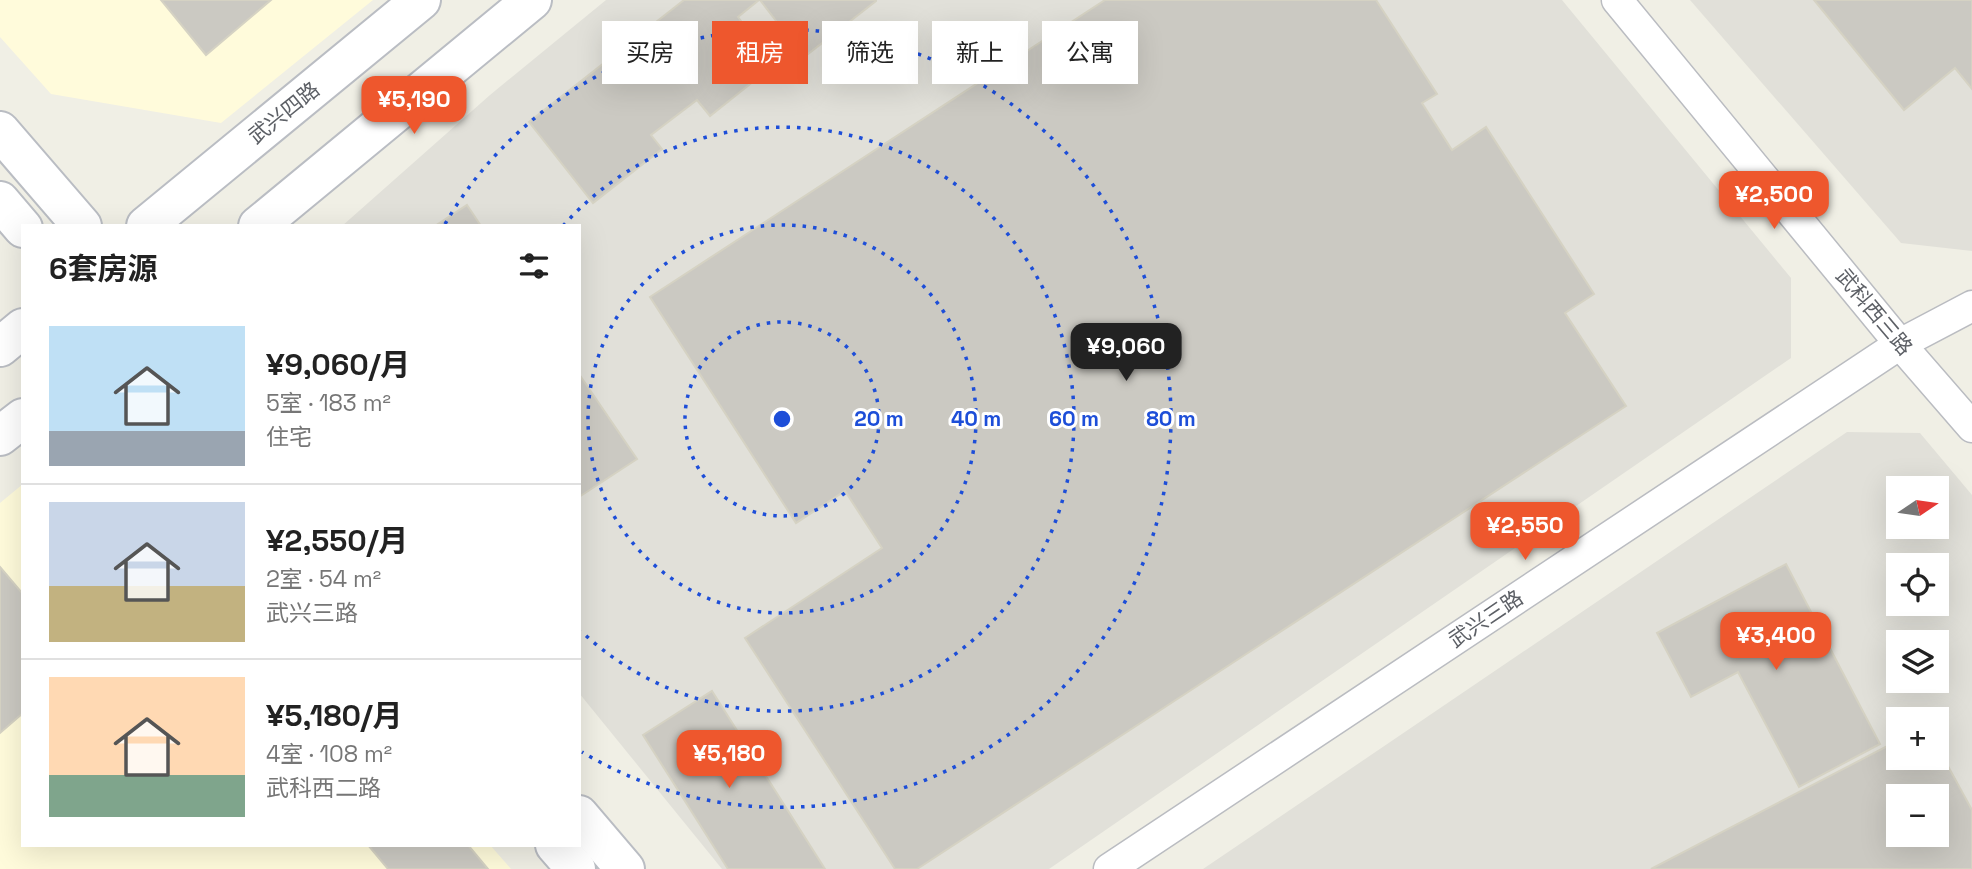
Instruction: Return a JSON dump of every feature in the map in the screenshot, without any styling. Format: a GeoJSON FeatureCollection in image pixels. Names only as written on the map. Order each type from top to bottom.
{"type":"FeatureCollection","features":[{"type":"Feature","properties":{"kind":"main road","name":"武兴四路"},"geometry":{"type":"LineString","coordinates":[[148,224],[421,0]]}},
{"type":"Feature","properties":{"kind":"main road"},"geometry":{"type":"LineString","coordinates":[[260,224],[531,0]]}},
{"type":"Feature","properties":{"kind":"main road"},"geometry":{"type":"LineString","coordinates":[[0,131],[80,224]]}},
{"type":"Feature","properties":{"kind":"main road"},"geometry":{"type":"LineString","coordinates":[[0,201],[21,226]]}},
{"type":"Feature","properties":{"kind":"main road"},"geometry":{"type":"LineString","coordinates":[[0,347],[21,330]]}},
{"type":"Feature","properties":{"kind":"main road"},"geometry":{"type":"LineString","coordinates":[[0,436],[21,420]]}},
{"type":"Feature","properties":{"kind":"main road"},"geometry":{"type":"LineString","coordinates":[[581,817],[625,869]]}},
{"type":"Feature","properties":{"kind":"main road"},"geometry":{"type":"LineString","coordinates":[[557,847],[576,869]]}},
{"type":"Feature","properties":{"kind":"street","name":"武科西三路"},"geometry":{"type":"LineString","coordinates":[[1617,0],[1972,428]]}},
{"type":"Feature","properties":{"kind":"street","name":"武兴三路"},"geometry":{"type":"LineString","coordinates":[[1109,869],[1900,344],[1972,306]]}},
{"type":"Feature","properties":{"kind":"shaded area"},"geometry":{"type":"Polygon","coordinates":[[[0,0],[373,0],[221,123],[51,94],[0,37],[0,0]]]}},
{"type":"Feature","properties":{"kind":"shaded area"},"geometry":{"type":"Polygon","coordinates":[[[606,0],[1562,0],[1791,278],[1791,358],[1049,869],[722,869],[581,695],[581,224],[344,224],[490,95],[606,0]]]}},
{"type":"Feature","properties":{"kind":"shaded area"},"geometry":{"type":"Polygon","coordinates":[[[1690,0],[1972,0],[1972,251],[1901,243],[1690,0]]]}},
{"type":"Feature","properties":{"kind":"shaded area"},"geometry":{"type":"Polygon","coordinates":[[[1847,432],[1920,433],[1972,495],[1972,869],[1203,869],[1847,432]]]}},
{"type":"Feature","properties":{"kind":"shaded area"},"geometry":{"type":"Polygon","coordinates":[[[21,486],[21,847],[492,847],[511,869],[0,869],[0,503],[21,486]]]}},
{"type":"Feature","properties":{"kind":"building"},"geometry":{"type":"Polygon","coordinates":[[[161,0],[271,0],[206,55],[161,0]]]}},
{"type":"Feature","properties":{"kind":"building"},"geometry":{"type":"Polygon","coordinates":[[[684,0],[759,0],[738,17],[741,21],[712,21],[712,84],[750,84],[710,116],[697,100],[651,135],[662,149],[593,203],[529,122],[602,65],[602,84],[698,84],[698,21],[657,21],[684,0]]]}},
{"type":"Feature","properties":{"kind":"building"},"geometry":{"type":"Polygon","coordinates":[[[760,0],[876,0],[850,21],[822,21],[822,43],[808,54],[808,21],[776,21],[760,0]]]}},
{"type":"Feature","properties":{"kind":"building"},"geometry":{"type":"Polygon","coordinates":[[[1105,0],[1376,0],[1437,94],[1422,103],[1452,150],[1486,127],[1594,294],[1565,313],[1626,406],[917,869],[895,869],[745,638],[882,548],[845,491],[796,523],[650,297],[976,84],[1028,84],[1028,50],[1042,41],[1042,84],[1138,84],[1138,21],[1073,21],[1105,0]]]}},
{"type":"Feature","properties":{"kind":"building"},"geometry":{"type":"Polygon","coordinates":[[[1814,0],[1972,0],[1972,89],[1955,68],[1904,110],[1814,0]]]}},
{"type":"Feature","properties":{"kind":"building"},"geometry":{"type":"Polygon","coordinates":[[[467,205],[480,224],[438,224],[467,205]]]}},
{"type":"Feature","properties":{"kind":"building"},"geometry":{"type":"Polygon","coordinates":[[[581,377],[637,459],[581,496],[581,377]]]}},
{"type":"Feature","properties":{"kind":"building"},"geometry":{"type":"Polygon","coordinates":[[[1786,564],[1880,744],[1799,787],[1738,672],[1691,697],[1657,633],[1786,564]]]}},
{"type":"Feature","properties":{"kind":"building"},"geometry":{"type":"Polygon","coordinates":[[[0,567],[21,592],[21,715],[0,733],[0,567]]]}},
{"type":"Feature","properties":{"kind":"building"},"geometry":{"type":"Polygon","coordinates":[[[712,691],[825,869],[728,869],[643,735],[712,691]]]}},
{"type":"Feature","properties":{"kind":"building"},"geometry":{"type":"Polygon","coordinates":[[[1886,747],[1886,770],[1949,768],[1972,810],[1972,869],[1651,869],[1886,747]]]}},
{"type":"Feature","properties":{"kind":"building"},"geometry":{"type":"Polygon","coordinates":[[[370,847],[470,847],[488,869],[388,869],[370,847]]]}}]}
